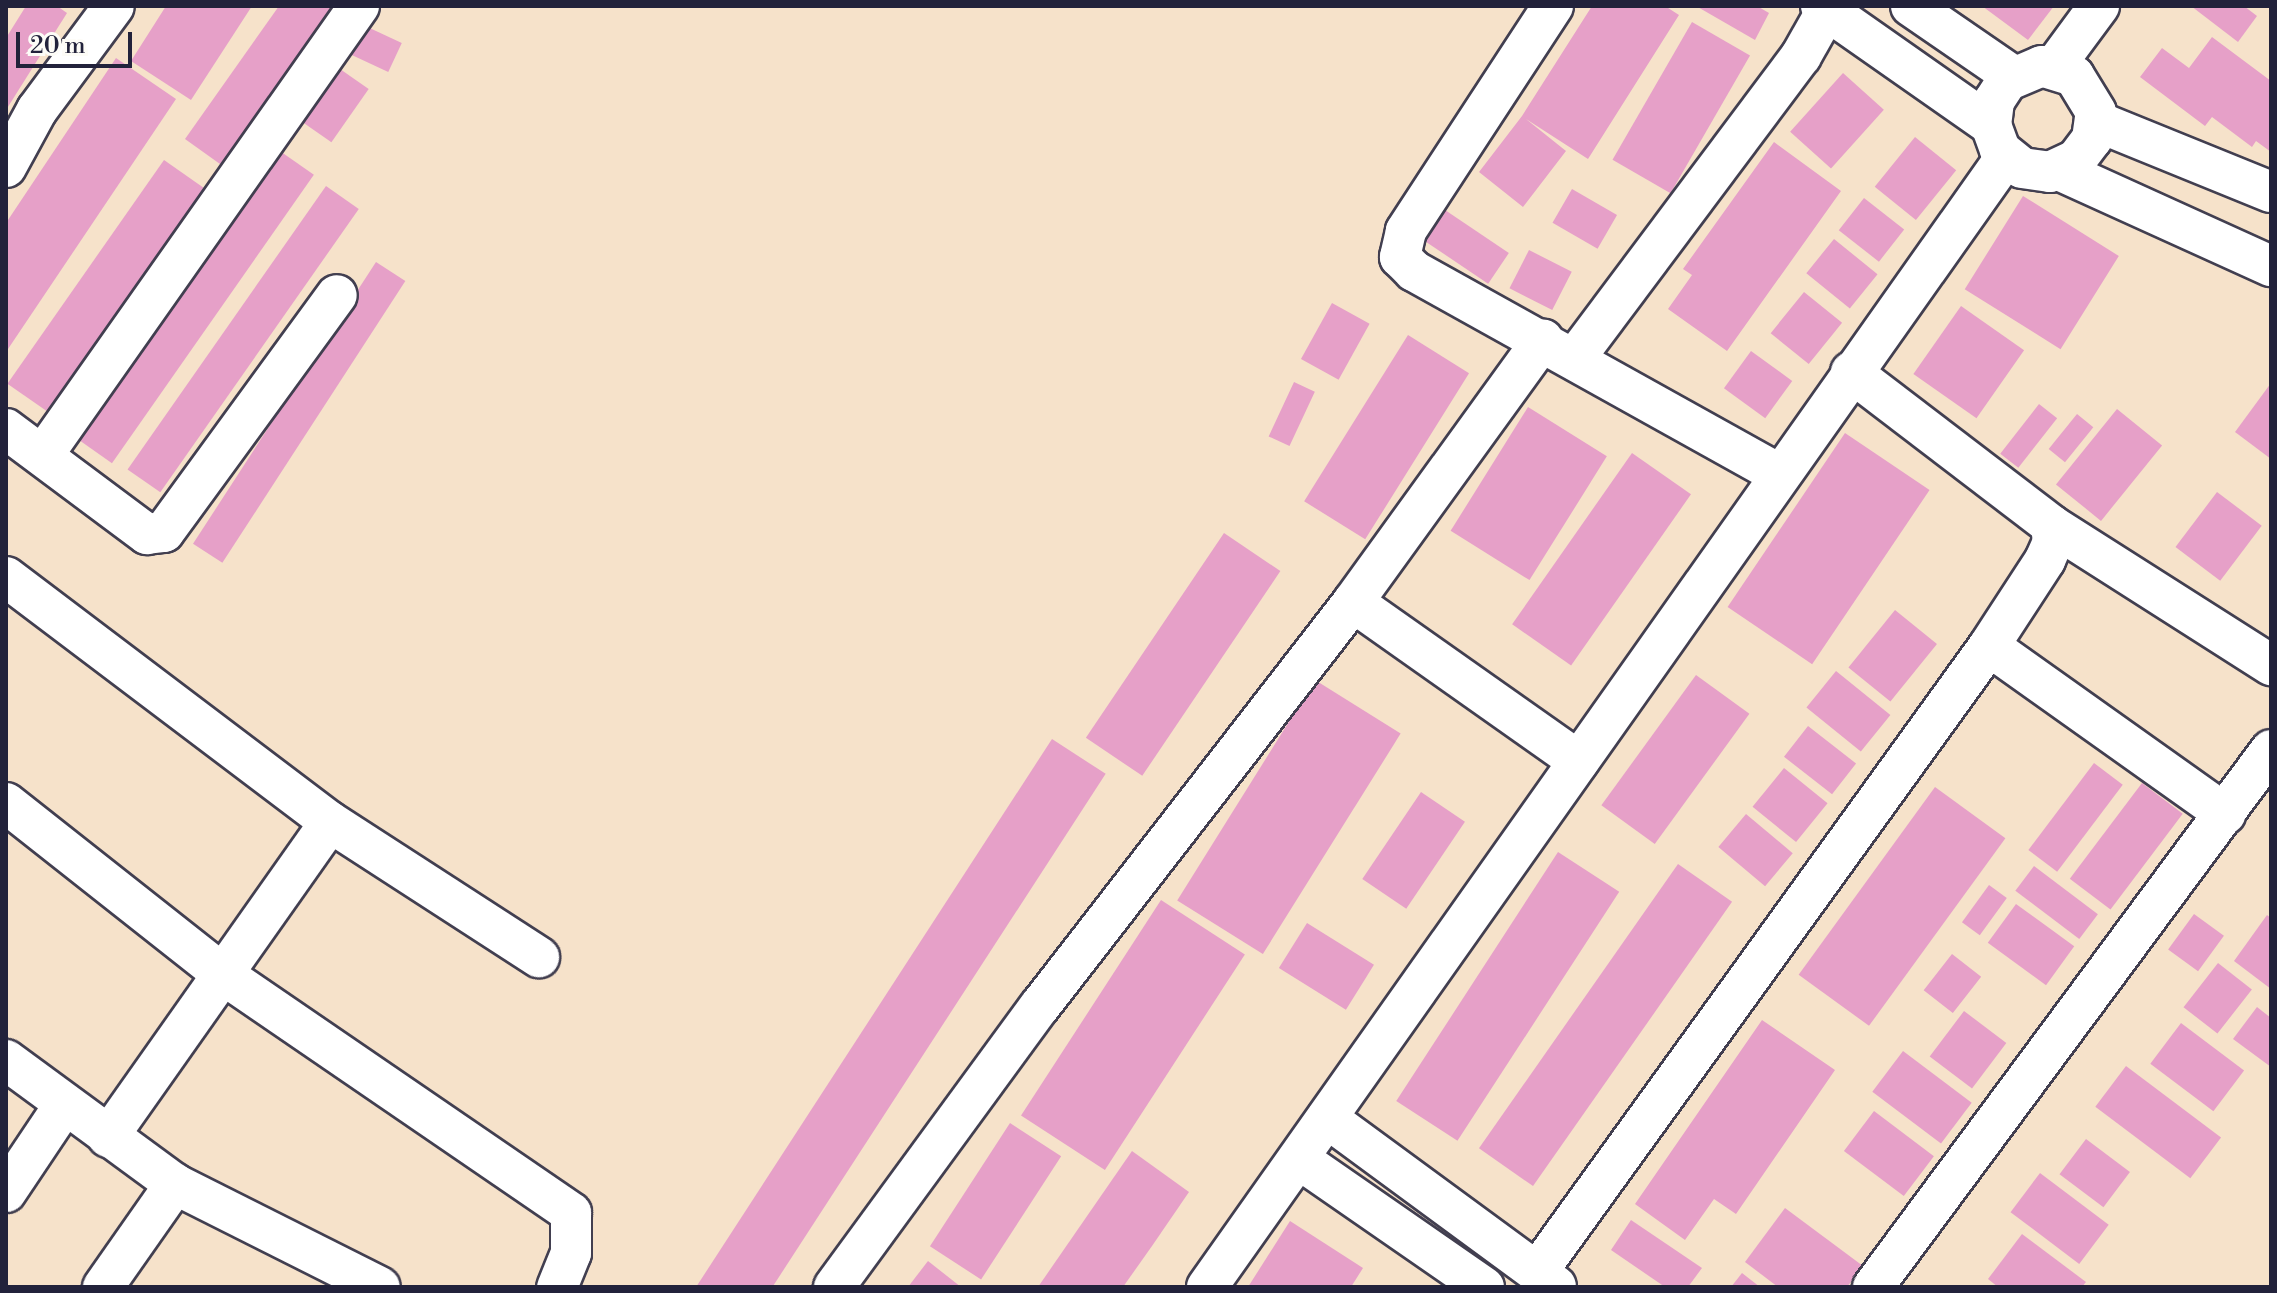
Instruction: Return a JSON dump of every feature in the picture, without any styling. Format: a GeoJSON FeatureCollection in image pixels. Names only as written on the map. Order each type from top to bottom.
{"type":"FeatureCollection","features":[{"type":"Feature","properties":{"kind":"street"},"geometry":{"type":"LineString","coordinates":[[6,167],[37,110],[114,6]]}},
{"type":"Feature","properties":{"kind":"street"},"geometry":{"type":"LineString","coordinates":[[43,455],[359,6]]}},
{"type":"Feature","properties":{"kind":"street"},"geometry":{"type":"LineString","coordinates":[[1553,6],[1406,231],[1401,250],[1403,262],[1414,271],[1779,474]]}},
{"type":"Feature","properties":{"kind":"street"},"geometry":{"type":"LineString","coordinates":[[1911,6],[2013,76]]}},
{"type":"Feature","properties":{"kind":"street"},"geometry":{"type":"LineString","coordinates":[[1207,1287],[1851,372],[1998,141],[1997,93],[2013,76],[2054,67],[2099,6]]}},
{"type":"Feature","properties":{"kind":"street"},"geometry":{"type":"LineString","coordinates":[[834,1287],[1040,1006],[1353,602],[1801,56],[1824,8],[1998,141],[2031,171],[2059,170],[2271,266]]}},
{"type":"Feature","properties":{"kind":"street"},"geometry":{"type":"LineString","coordinates":[[2054,67],[2083,84],[2096,121],[2083,154],[2059,170]]}},
{"type":"Feature","properties":{"kind":"street"},"geometry":{"type":"LineString","coordinates":[[2096,121],[2271,192]]}},
{"type":"Feature","properties":{"kind":"street"},"geometry":{"type":"LineString","coordinates":[[6,429],[147,534],[164,532],[337,295]]}},
{"type":"Feature","properties":{"kind":"street"},"geometry":{"type":"LineString","coordinates":[[1851,372],[2051,525],[2271,665]]}},
{"type":"Feature","properties":{"kind":"street"},"geometry":{"type":"LineString","coordinates":[[1327,1118],[1547,1279],[1989,646],[2045,560],[2053,542],[2051,525]]}},
{"type":"Feature","properties":{"kind":"street"},"geometry":{"type":"LineString","coordinates":[[6,577],[330,822],[539,957]]}},
{"type":"Feature","properties":{"kind":"street"},"geometry":{"type":"LineString","coordinates":[[1353,602],[1578,761]]}},
{"type":"Feature","properties":{"kind":"street"},"geometry":{"type":"LineString","coordinates":[[1989,646],[2225,814]]}},
{"type":"Feature","properties":{"kind":"street"},"geometry":{"type":"LineString","coordinates":[[1873,1287],[2271,750]]}},
{"type":"Feature","properties":{"kind":"street"},"geometry":{"type":"LineString","coordinates":[[6,803],[221,973],[571,1213],[571,1253],[557,1287]]}},
{"type":"Feature","properties":{"kind":"street"},"geometry":{"type":"LineString","coordinates":[[108,1137],[330,822]]}},
{"type":"Feature","properties":{"kind":"street"},"geometry":{"type":"LineString","coordinates":[[6,1060],[63,1107],[175,1184],[380,1287]]}},
{"type":"Feature","properties":{"kind":"street"},"geometry":{"type":"LineString","coordinates":[[6,1192],[63,1107]]}},
{"type":"Feature","properties":{"kind":"street"},"geometry":{"type":"LineString","coordinates":[[1299,1159],[1484,1287]]}},
{"type":"Feature","properties":{"kind":"street"},"geometry":{"type":"LineString","coordinates":[[103,1287],[175,1184]]}},
{"type":"Feature","properties":{"kind":"building"},"geometry":{"type":"Polygon","coordinates":[[[26,6],[57,6],[67,13],[6,110],[6,38],[26,6]]]}},
{"type":"Feature","properties":{"kind":"building"},"geometry":{"type":"Polygon","coordinates":[[[166,6],[252,6],[191,100],[131,61],[166,6]]]}},
{"type":"Feature","properties":{"kind":"building"},"geometry":{"type":"Polygon","coordinates":[[[279,6],[343,6],[227,169],[185,139],[279,6]]]}},
{"type":"Feature","properties":{"kind":"building"},"geometry":{"type":"Polygon","coordinates":[[[1592,6],[1665,6],[1679,15],[1588,159],[1526,119],[1566,151],[1523,207],[1479,172],[1522,116],[1592,6]]]}},
{"type":"Feature","properties":{"kind":"building"},"geometry":{"type":"Polygon","coordinates":[[[1696,6],[1757,6],[1769,13],[1755,40],[1696,6]]]}},
{"type":"Feature","properties":{"kind":"building"},"geometry":{"type":"Polygon","coordinates":[[[1982,6],[2054,6],[2028,40],[1982,6]]]}},
{"type":"Feature","properties":{"kind":"building"},"geometry":{"type":"Polygon","coordinates":[[[2191,6],[2244,6],[2257,16],[2238,42],[2191,6]]]}},
{"type":"Feature","properties":{"kind":"building"},"geometry":{"type":"Polygon","coordinates":[[[1692,22],[1750,56],[1671,193],[1612,160],[1692,22]]]}},
{"type":"Feature","properties":{"kind":"building"},"geometry":{"type":"Polygon","coordinates":[[[361,24],[402,43],[388,72],[347,53],[361,24]]]}},
{"type":"Feature","properties":{"kind":"building"},"geometry":{"type":"Polygon","coordinates":[[[2212,37],[2271,81],[2271,152],[2256,141],[2252,147],[2212,117],[2205,126],[2140,77],[2162,48],[2189,68],[2212,37]]]}},
{"type":"Feature","properties":{"kind":"building"},"geometry":{"type":"Polygon","coordinates":[[[116,58],[176,99],[6,352],[6,223],[116,58]]]}},
{"type":"Feature","properties":{"kind":"building"},"geometry":{"type":"Polygon","coordinates":[[[340,69],[369,89],[331,142],[303,122],[340,69]]]}},
{"type":"Feature","properties":{"kind":"building"},"geometry":{"type":"Polygon","coordinates":[[[1843,73],[1884,110],[1831,169],[1790,132],[1843,73]]]}},
{"type":"Feature","properties":{"kind":"building"},"geometry":{"type":"Polygon","coordinates":[[[1915,137],[1956,170],[1916,220],[1875,187],[1915,137]]]}},
{"type":"Feature","properties":{"kind":"building"},"geometry":{"type":"Polygon","coordinates":[[[1774,142],[1841,191],[1727,351],[1668,309],[1692,275],[1683,269],[1774,142]]]}},
{"type":"Feature","properties":{"kind":"building"},"geometry":{"type":"Polygon","coordinates":[[[277,149],[314,175],[112,463],[75,437],[277,149]]]}},
{"type":"Feature","properties":{"kind":"building"},"geometry":{"type":"Polygon","coordinates":[[[164,160],[208,191],[52,415],[7,384],[164,160]]]}},
{"type":"Feature","properties":{"kind":"building"},"geometry":{"type":"Polygon","coordinates":[[[326,186],[359,209],[160,492],[128,469],[326,186]]]}},
{"type":"Feature","properties":{"kind":"building"},"geometry":{"type":"Polygon","coordinates":[[[1572,189],[1617,215],[1598,249],[1552,223],[1572,189]]]}},
{"type":"Feature","properties":{"kind":"building"},"geometry":{"type":"Polygon","coordinates":[[[2023,196],[2119,256],[2061,349],[1965,289],[2023,196]]]}},
{"type":"Feature","properties":{"kind":"building"},"geometry":{"type":"Polygon","coordinates":[[[1864,198],[1904,229],[1879,262],[1839,230],[1864,198]]]}},
{"type":"Feature","properties":{"kind":"building"},"geometry":{"type":"Polygon","coordinates":[[[1445,210],[1509,253],[1488,284],[1424,241],[1445,210]]]}},
{"type":"Feature","properties":{"kind":"building"},"geometry":{"type":"Polygon","coordinates":[[[1834,239],[1878,274],[1850,308],[1806,273],[1834,239]]]}},
{"type":"Feature","properties":{"kind":"building"},"geometry":{"type":"Polygon","coordinates":[[[1529,250],[1572,272],[1552,310],[1509,288],[1529,250]]]}},
{"type":"Feature","properties":{"kind":"building"},"geometry":{"type":"Polygon","coordinates":[[[376,262],[405,281],[222,563],[193,544],[376,262]]]}},
{"type":"Feature","properties":{"kind":"building"},"geometry":{"type":"Polygon","coordinates":[[[1804,292],[1842,323],[1809,364],[1771,333],[1804,292]]]}},
{"type":"Feature","properties":{"kind":"building"},"geometry":{"type":"Polygon","coordinates":[[[1332,303],[1370,324],[1339,380],[1301,359],[1332,303]]]}},
{"type":"Feature","properties":{"kind":"building"},"geometry":{"type":"Polygon","coordinates":[[[1961,306],[2024,350],[1976,418],[1913,374],[1961,306]]]}},
{"type":"Feature","properties":{"kind":"building"},"geometry":{"type":"Polygon","coordinates":[[[1408,335],[1469,373],[1365,539],[1304,501],[1408,335]]]}},
{"type":"Feature","properties":{"kind":"building"},"geometry":{"type":"Polygon","coordinates":[[[1751,351],[1792,381],[1765,418],[1724,388],[1751,351]]]}},
{"type":"Feature","properties":{"kind":"building"},"geometry":{"type":"Polygon","coordinates":[[[1294,382],[1315,392],[1289,446],[1269,436],[1294,382]]]}},
{"type":"Feature","properties":{"kind":"building"},"geometry":{"type":"Polygon","coordinates":[[[2271,383],[2271,459],[2235,432],[2271,383]]]}},
{"type":"Feature","properties":{"kind":"building"},"geometry":{"type":"Polygon","coordinates":[[[2039,404],[2057,418],[2018,468],[2000,454],[2039,404]]]}},
{"type":"Feature","properties":{"kind":"building"},"geometry":{"type":"Polygon","coordinates":[[[1528,407],[1607,456],[1530,580],[1451,531],[1528,407]]]}},
{"type":"Feature","properties":{"kind":"building"},"geometry":{"type":"Polygon","coordinates":[[[2117,409],[2162,446],[2101,521],[2056,484],[2117,409]]]}},
{"type":"Feature","properties":{"kind":"building"},"geometry":{"type":"Polygon","coordinates":[[[2077,414],[2093,427],[2065,462],[2049,449],[2077,414]]]}},
{"type":"Feature","properties":{"kind":"building"},"geometry":{"type":"Polygon","coordinates":[[[1845,433],[1930,490],[1812,664],[1728,607],[1845,433]]]}},
{"type":"Feature","properties":{"kind":"building"},"geometry":{"type":"Polygon","coordinates":[[[1632,453],[1691,494],[1571,666],[1512,624],[1632,453]]]}},
{"type":"Feature","properties":{"kind":"building"},"geometry":{"type":"Polygon","coordinates":[[[2217,492],[2262,526],[2220,581],[2175,547],[2217,492]]]}},
{"type":"Feature","properties":{"kind":"building"},"geometry":{"type":"Polygon","coordinates":[[[1224,533],[1280,571],[1142,776],[1086,738],[1224,533]]]}},
{"type":"Feature","properties":{"kind":"building"},"geometry":{"type":"Polygon","coordinates":[[[1895,610],[1937,644],[1890,701],[1848,668],[1895,610]]]}},
{"type":"Feature","properties":{"kind":"building"},"geometry":{"type":"Polygon","coordinates":[[[1836,671],[1890,715],[1861,752],[1806,708],[1836,671]]]}},
{"type":"Feature","properties":{"kind":"building"},"geometry":{"type":"Polygon","coordinates":[[[1696,675],[1749,714],[1655,844],[1601,805],[1696,675]]]}},
{"type":"Feature","properties":{"kind":"building"},"geometry":{"type":"Polygon","coordinates":[[[1315,680],[1401,734],[1263,954],[1177,900],[1315,680]]]}},
{"type":"Feature","properties":{"kind":"building"},"geometry":{"type":"Polygon","coordinates":[[[1808,726],[1856,764],[1832,794],[1784,757],[1808,726]]]}},
{"type":"Feature","properties":{"kind":"building"},"geometry":{"type":"Polygon","coordinates":[[[1052,739],[1106,774],[772,1287],[696,1287],[1052,739]]]}},
{"type":"Feature","properties":{"kind":"building"},"geometry":{"type":"Polygon","coordinates":[[[2094,763],[2123,785],[2057,872],[2028,850],[2094,763]]]}},
{"type":"Feature","properties":{"kind":"building"},"geometry":{"type":"Polygon","coordinates":[[[1784,768],[1828,803],[1796,842],[1753,807],[1784,768]]]}},
{"type":"Feature","properties":{"kind":"building"},"geometry":{"type":"Polygon","coordinates":[[[2142,783],[2183,814],[2111,910],[2070,879],[2142,783]]]}},
{"type":"Feature","properties":{"kind":"building"},"geometry":{"type":"Polygon","coordinates":[[[1935,787],[2005,838],[1869,1026],[1799,975],[1935,787]]]}},
{"type":"Feature","properties":{"kind":"building"},"geometry":{"type":"Polygon","coordinates":[[[1421,792],[1465,822],[1406,909],[1362,879],[1421,792]]]}},
{"type":"Feature","properties":{"kind":"building"},"geometry":{"type":"Polygon","coordinates":[[[1746,814],[1793,853],[1765,886],[1718,847],[1746,814]]]}},
{"type":"Feature","properties":{"kind":"building"},"geometry":{"type":"Polygon","coordinates":[[[1558,852],[1619,892],[1457,1141],[1396,1101],[1558,852]]]}},
{"type":"Feature","properties":{"kind":"building"},"geometry":{"type":"Polygon","coordinates":[[[1678,864],[1732,902],[1533,1186],[1479,1148],[1678,864]]]}},
{"type":"Feature","properties":{"kind":"building"},"geometry":{"type":"Polygon","coordinates":[[[2034,866],[2098,914],[2079,939],[2015,891],[2034,866]]]}},
{"type":"Feature","properties":{"kind":"building"},"geometry":{"type":"Polygon","coordinates":[[[1989,885],[2007,898],[1980,935],[1962,922],[1989,885]]]}},
{"type":"Feature","properties":{"kind":"building"},"geometry":{"type":"Polygon","coordinates":[[[1161,900],[1245,954],[1105,1170],[1021,1116],[1161,900]]]}},
{"type":"Feature","properties":{"kind":"building"},"geometry":{"type":"Polygon","coordinates":[[[2016,904],[2074,946],[2046,985],[1988,943],[2016,904]]]}},
{"type":"Feature","properties":{"kind":"building"},"geometry":{"type":"Polygon","coordinates":[[[2194,914],[2224,936],[2198,971],[2168,950],[2194,914]]]}},
{"type":"Feature","properties":{"kind":"building"},"geometry":{"type":"Polygon","coordinates":[[[2267,915],[2271,918],[2271,989],[2234,961],[2267,915]]]}},
{"type":"Feature","properties":{"kind":"building"},"geometry":{"type":"Polygon","coordinates":[[[1307,923],[1374,965],[1346,1010],[1279,968],[1307,923]]]}},
{"type":"Feature","properties":{"kind":"building"},"geometry":{"type":"Polygon","coordinates":[[[1952,954],[1981,977],[1953,1013],[1924,990],[1952,954]]]}},
{"type":"Feature","properties":{"kind":"building"},"geometry":{"type":"Polygon","coordinates":[[[2218,963],[2252,989],[2217,1034],[2184,1007],[2218,963]]]}},
{"type":"Feature","properties":{"kind":"building"},"geometry":{"type":"Polygon","coordinates":[[[2257,1007],[2271,1018],[2271,1067],[2233,1039],[2257,1007]]]}},
{"type":"Feature","properties":{"kind":"building"},"geometry":{"type":"Polygon","coordinates":[[[1964,1011],[2006,1043],[1972,1088],[1930,1057],[1964,1011]]]}},
{"type":"Feature","properties":{"kind":"building"},"geometry":{"type":"Polygon","coordinates":[[[1762,1020],[1835,1070],[1736,1214],[1714,1199],[1685,1240],[1635,1204],[1762,1020]]]}},
{"type":"Feature","properties":{"kind":"building"},"geometry":{"type":"Polygon","coordinates":[[[2181,1023],[2244,1071],[2213,1111],[2150,1064],[2181,1023]]]}},
{"type":"Feature","properties":{"kind":"building"},"geometry":{"type":"Polygon","coordinates":[[[1903,1051],[1972,1103],[1941,1143],[1872,1092],[1903,1051]]]}},
{"type":"Feature","properties":{"kind":"building"},"geometry":{"type":"Polygon","coordinates":[[[2126,1066],[2221,1138],[2190,1178],[2095,1107],[2126,1066]]]}},
{"type":"Feature","properties":{"kind":"building"},"geometry":{"type":"Polygon","coordinates":[[[1874,1111],[1934,1156],[1904,1196],[1844,1151],[1874,1111]]]}},
{"type":"Feature","properties":{"kind":"building"},"geometry":{"type":"Polygon","coordinates":[[[1010,1123],[1061,1156],[981,1280],[930,1246],[1010,1123]]]}},
{"type":"Feature","properties":{"kind":"building"},"geometry":{"type":"Polygon","coordinates":[[[2086,1139],[2130,1172],[2103,1207],[2060,1174],[2086,1139]]]}},
{"type":"Feature","properties":{"kind":"building"},"geometry":{"type":"Polygon","coordinates":[[[1132,1151],[1189,1192],[1152,1246],[1123,1287],[1038,1287],[1132,1151]]]}},
{"type":"Feature","properties":{"kind":"building"},"geometry":{"type":"Polygon","coordinates":[[[2040,1173],[2109,1225],[2079,1264],[2011,1212],[2040,1173]]]}},
{"type":"Feature","properties":{"kind":"building"},"geometry":{"type":"Polygon","coordinates":[[[1785,1208],[1863,1266],[1847,1287],[1778,1287],[1745,1262],[1785,1208]]]}},
{"type":"Feature","properties":{"kind":"building"},"geometry":{"type":"Polygon","coordinates":[[[1631,1220],[1702,1268],[1688,1287],[1665,1287],[1611,1250],[1631,1220]]]}},
{"type":"Feature","properties":{"kind":"building"},"geometry":{"type":"Polygon","coordinates":[[[1290,1221],[1363,1268],[1351,1287],[1248,1287],[1290,1221]]]}},
{"type":"Feature","properties":{"kind":"building"},"geometry":{"type":"Polygon","coordinates":[[[2022,1234],[2086,1282],[2082,1287],[1998,1287],[1988,1279],[2022,1234]]]}},
{"type":"Feature","properties":{"kind":"building"},"geometry":{"type":"Polygon","coordinates":[[[928,1261],[961,1287],[908,1287],[928,1261]]]}},
{"type":"Feature","properties":{"kind":"building"},"geometry":{"type":"Polygon","coordinates":[[[1742,1273],[1760,1287],[1731,1287],[1742,1273]]]}}]}
